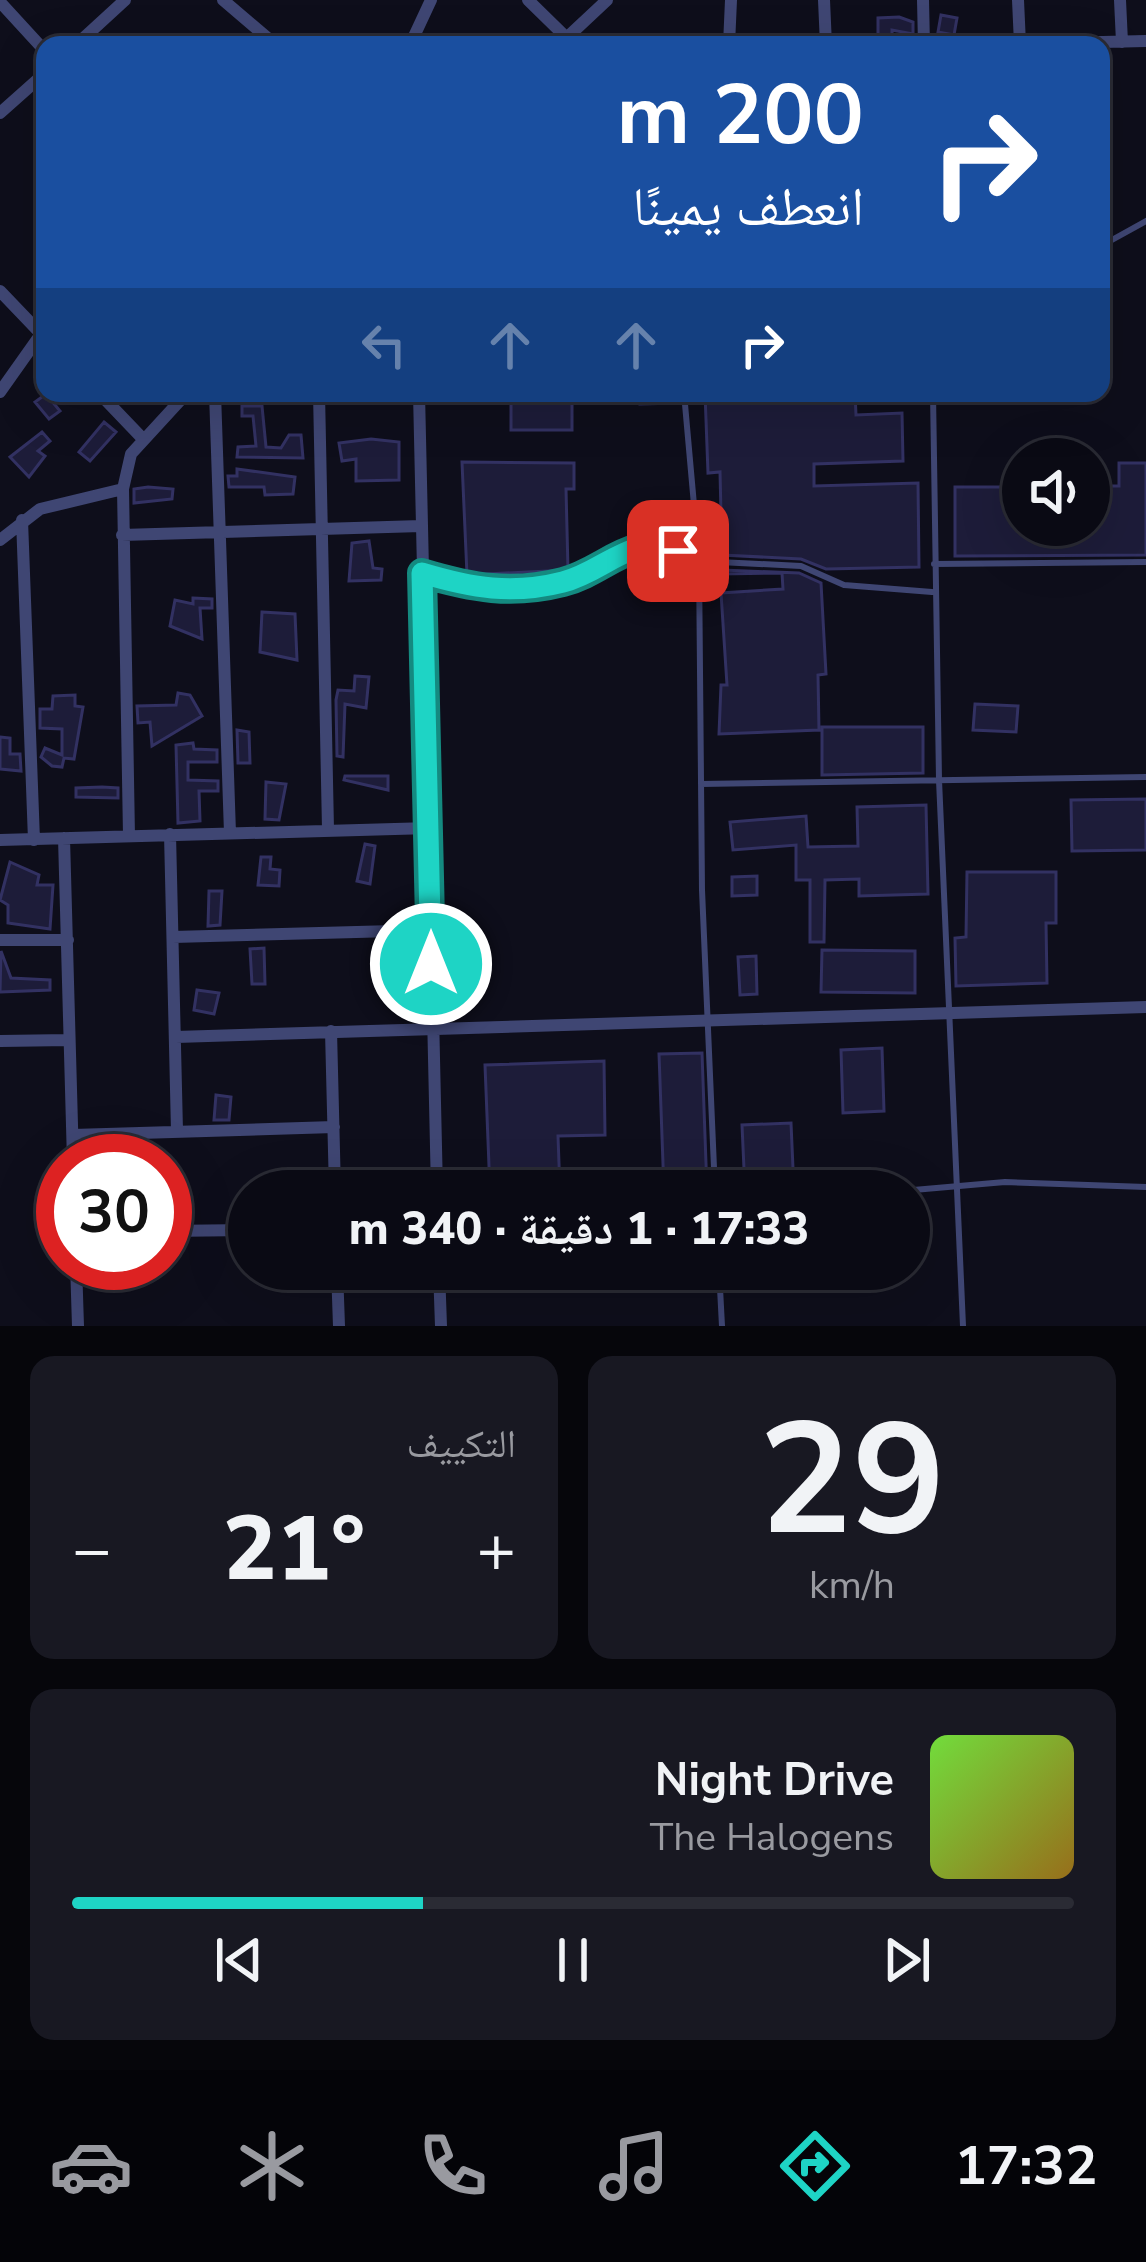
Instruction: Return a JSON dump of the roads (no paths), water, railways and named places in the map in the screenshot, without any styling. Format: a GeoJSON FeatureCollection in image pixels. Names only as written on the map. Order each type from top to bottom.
{"type":"FeatureCollection","features":[{"type":"Feature","properties":{"kind":"street"},"geometry":{"type":"LineString","coordinates":[[86,36],[125,0]]}},
{"type":"Feature","properties":{"kind":"street"},"geometry":{"type":"LineString","coordinates":[[223,0],[265,36]]}},
{"type":"Feature","properties":{"kind":"street"},"geometry":{"type":"LineString","coordinates":[[414,36],[431,0]]}},
{"type":"Feature","properties":{"kind":"street"},"geometry":{"type":"LineString","coordinates":[[528,0],[560,36]]}},
{"type":"Feature","properties":{"kind":"street"},"geometry":{"type":"LineString","coordinates":[[573,36],[607,0]]}},
{"type":"Feature","properties":{"kind":"street"},"geometry":{"type":"LineString","coordinates":[[729,36],[731,0]]}},
{"type":"Feature","properties":{"kind":"street"},"geometry":{"type":"LineString","coordinates":[[824,0],[826,36]]}},
{"type":"Feature","properties":{"kind":"street"},"geometry":{"type":"LineString","coordinates":[[922,0],[924,36]]}},
{"type":"Feature","properties":{"kind":"street"},"geometry":{"type":"LineString","coordinates":[[1018,0],[1020,36]]}},
{"type":"Feature","properties":{"kind":"street"},"geometry":{"type":"LineString","coordinates":[[1120,0],[1121,42]]}},
{"type":"Feature","properties":{"kind":"street"},"geometry":{"type":"LineString","coordinates":[[0,2],[36,41]]}},
{"type":"Feature","properties":{"kind":"street"},"geometry":{"type":"LineString","coordinates":[[1110,42],[1146,41]]}},
{"type":"Feature","properties":{"kind":"street"},"geometry":{"type":"LineString","coordinates":[[0,113],[36,81]]}},
{"type":"Feature","properties":{"kind":"street"},"geometry":{"type":"LineString","coordinates":[[0,291],[36,329]]}},
{"type":"Feature","properties":{"kind":"street"},"geometry":{"type":"LineString","coordinates":[[0,392],[36,345]]}},
{"type":"Feature","properties":{"kind":"street"},"geometry":{"type":"LineString","coordinates":[[108,402],[143,439]]}},
{"type":"Feature","properties":{"kind":"street"},"geometry":{"type":"LineString","coordinates":[[129,836],[123,489],[126,467],[143,439],[178,402]]}},
{"type":"Feature","properties":{"kind":"street"},"geometry":{"type":"LineString","coordinates":[[215,402],[230,833]]}},
{"type":"Feature","properties":{"kind":"street"},"geometry":{"type":"LineString","coordinates":[[320,402],[328,830]]}},
{"type":"Feature","properties":{"kind":"street"},"geometry":{"type":"LineString","coordinates":[[418,402],[436,1170]]}},
{"type":"Feature","properties":{"kind":"street"},"geometry":{"type":"LineString","coordinates":[[0,540],[22,520],[70,500],[123,489]]}},
{"type":"Feature","properties":{"kind":"street"},"geometry":{"type":"LineString","coordinates":[[22,520],[34,840]]}},
{"type":"Feature","properties":{"kind":"street"},"geometry":{"type":"LineString","coordinates":[[122,535],[421,526]]}},
{"type":"Feature","properties":{"kind":"street"},"geometry":{"type":"LineString","coordinates":[[0,840],[430,828]]}},
{"type":"Feature","properties":{"kind":"street"},"geometry":{"type":"LineString","coordinates":[[170,835],[176,1131]]}},
{"type":"Feature","properties":{"kind":"street"},"geometry":{"type":"LineString","coordinates":[[64,838],[73,1134]]}},
{"type":"Feature","properties":{"kind":"street"},"geometry":{"type":"LineString","coordinates":[[173,937],[431,931]]}},
{"type":"Feature","properties":{"kind":"street"},"geometry":{"type":"LineString","coordinates":[[0,940],[68,940]]}},
{"type":"Feature","properties":{"kind":"street"},"geometry":{"type":"LineString","coordinates":[[176,1036],[1146,1007]]}},
{"type":"Feature","properties":{"kind":"street"},"geometry":{"type":"LineString","coordinates":[[332,1031],[335,1170]]}},
{"type":"Feature","properties":{"kind":"street"},"geometry":{"type":"LineString","coordinates":[[0,1041],[69,1040]]}},
{"type":"Feature","properties":{"kind":"street"},"geometry":{"type":"LineString","coordinates":[[99,1134],[334,1127]]}},
{"type":"Feature","properties":{"kind":"street"},"geometry":{"type":"LineString","coordinates":[[192,1231],[228,1230]]}},
{"type":"Feature","properties":{"kind":"street"},"geometry":{"type":"LineString","coordinates":[[76,1290],[77,1326]]}},
{"type":"Feature","properties":{"kind":"street"},"geometry":{"type":"LineString","coordinates":[[338,1290],[339,1326]]}},
{"type":"Feature","properties":{"kind":"street"},"geometry":{"type":"LineString","coordinates":[[440,1290],[441,1326]]}},
{"type":"Feature","properties":{"kind":"lane"},"geometry":{"type":"LineString","coordinates":[[1110,242],[1146,221]]}},
{"type":"Feature","properties":{"kind":"lane"},"geometry":{"type":"LineString","coordinates":[[685,402],[699,562],[706,1020],[714,1170]]}},
{"type":"Feature","properties":{"kind":"lane"},"geometry":{"type":"LineString","coordinates":[[933,402],[939,780],[953,1016],[953,1187],[963,1326]]}},
{"type":"Feature","properties":{"kind":"lane"},"geometry":{"type":"LineString","coordinates":[[422,573],[490,591],[562,582],[644,545],[666,547],[699,562],[801,566],[844,585],[934,592]]}},
{"type":"Feature","properties":{"kind":"lane"},"geometry":{"type":"LineString","coordinates":[[934,565],[1146,562]]}},
{"type":"Feature","properties":{"kind":"lane"},"geometry":{"type":"LineString","coordinates":[[701,784],[1146,777]]}},
{"type":"Feature","properties":{"kind":"lane"},"geometry":{"type":"LineString","coordinates":[[930,1189],[1005,1183],[1146,1187]]}},
{"type":"Feature","properties":{"kind":"lane"},"geometry":{"type":"LineString","coordinates":[[720,1290],[722,1326]]}}]}
